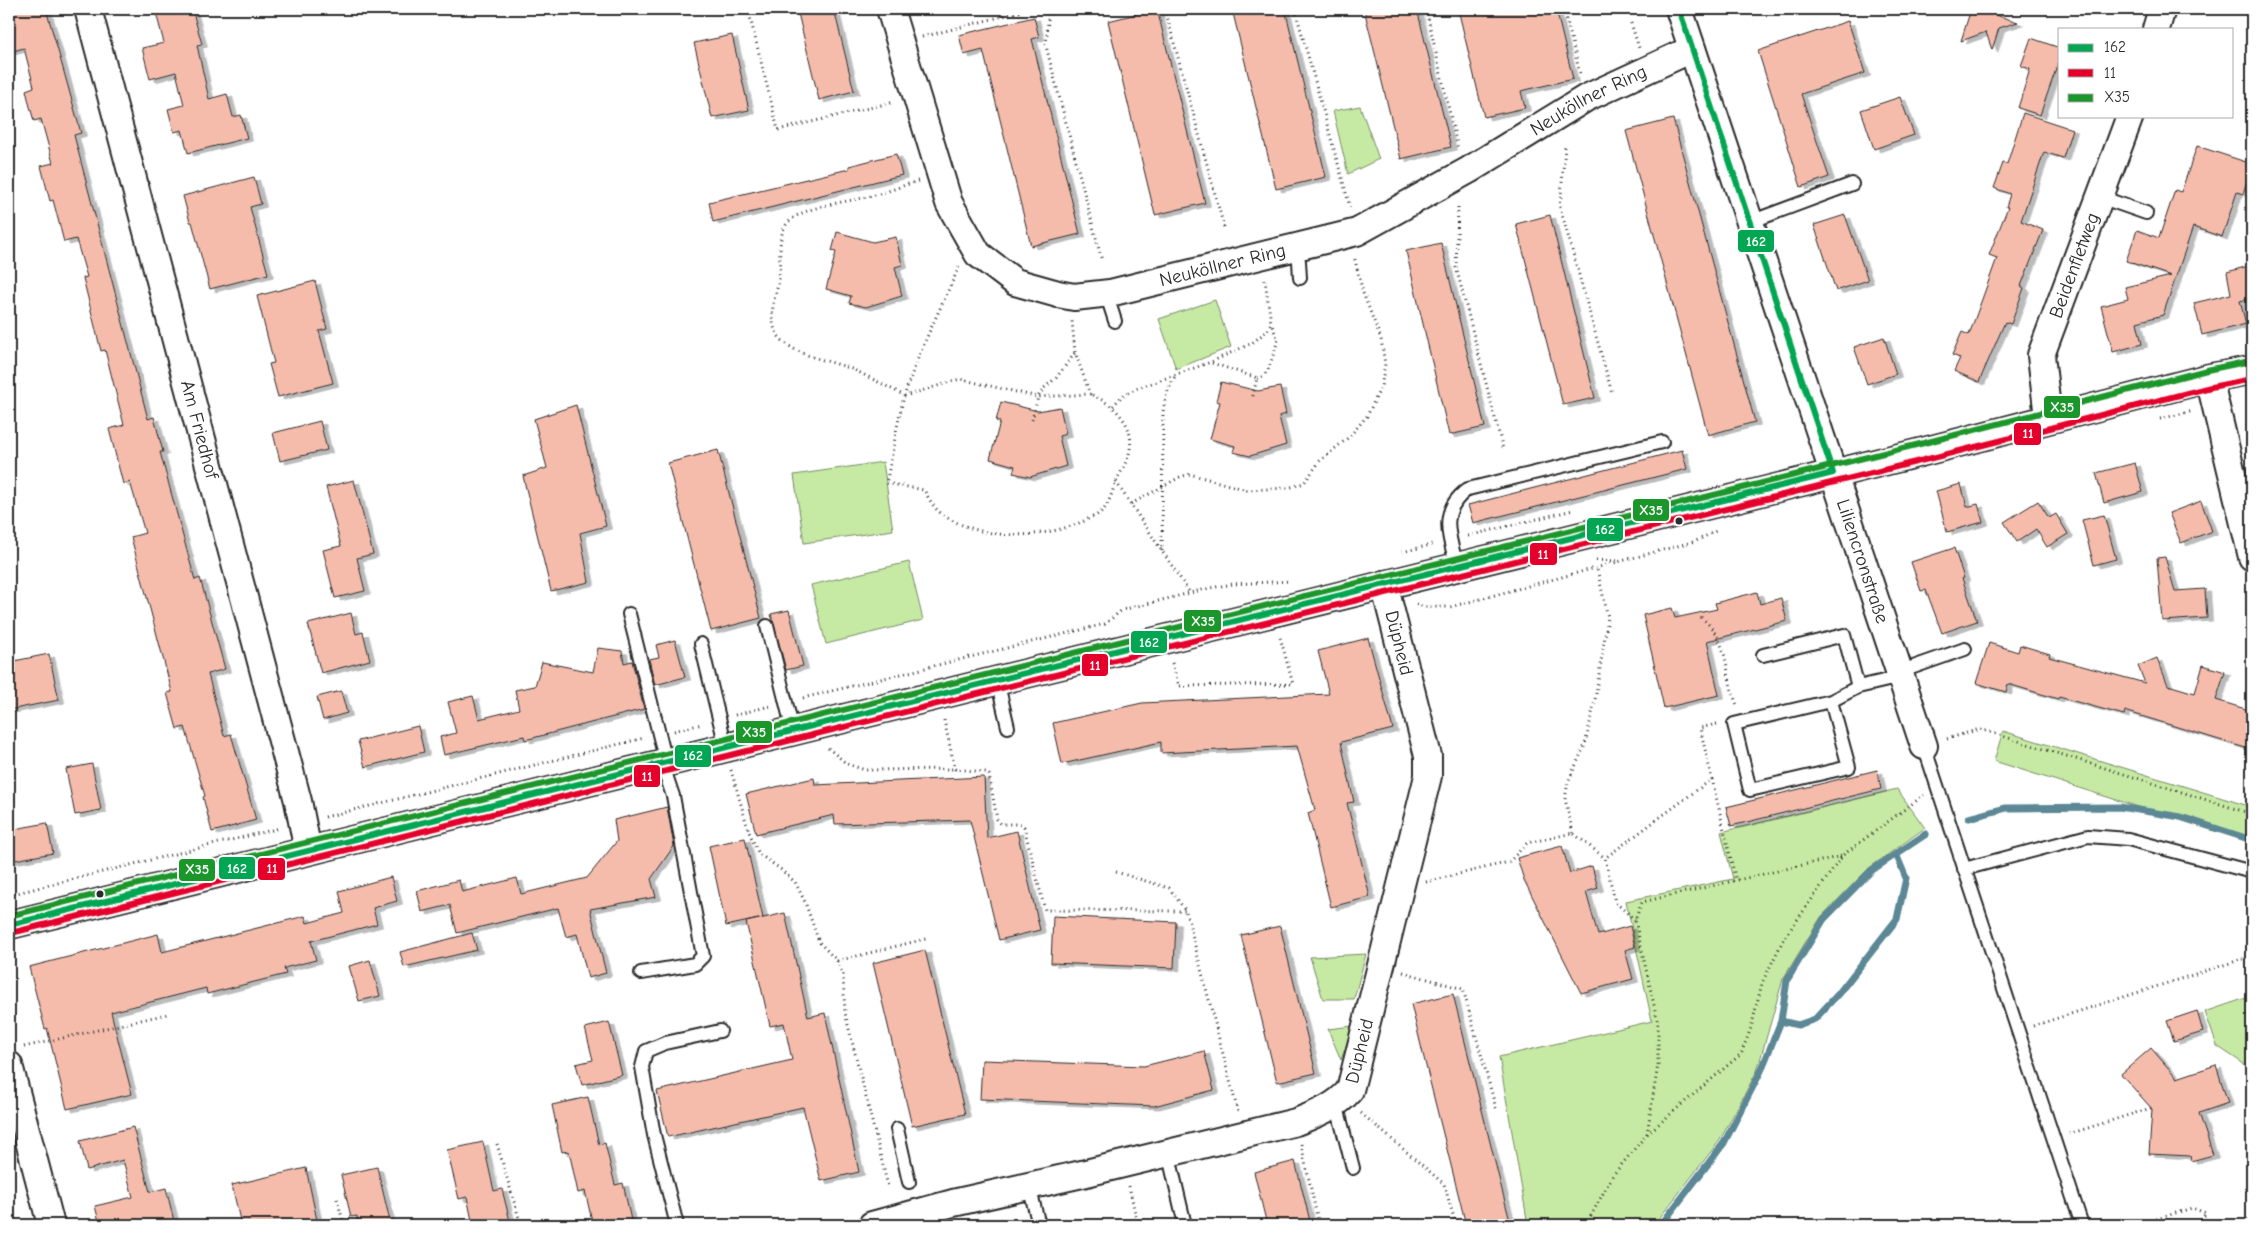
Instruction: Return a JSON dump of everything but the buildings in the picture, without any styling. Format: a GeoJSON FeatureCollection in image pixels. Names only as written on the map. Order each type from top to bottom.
{"type":"FeatureCollection","features":[{"type":"Feature","properties":{"kind":"street","name":"Am Friedhof"},"geometry":{"type":"LineString","coordinates":[[88,9],[302,822],[308,851]]}},
{"type":"Feature","properties":{"kind":"street","name":"Neuköllner Ring"},"geometry":{"type":"LineString","coordinates":[[890,9],[949,203],[978,254],[1015,282],[1058,294],[1074,296],[1106,293],[1356,232],[1469,170],[1586,98],[1692,49]]}},
{"type":"Feature","properties":{"kind":"street","name":"Liliencronstraße"},"geometry":{"type":"LineString","coordinates":[[1679,9],[1924,746]]}},
{"type":"Feature","properties":{"kind":"street"},"geometry":{"type":"LineString","coordinates":[[2156,28],[2162,9]]}},
{"type":"Feature","properties":{"kind":"street","name":"Beidenfletweg"},"geometry":{"type":"LineString","coordinates":[[2048,418],[2042,355],[2129,118]]}},
{"type":"Feature","properties":{"kind":"street"},"geometry":{"type":"LineString","coordinates":[[9,925],[1834,473],[2209,378],[2252,370]]}},
{"type":"Feature","properties":{"kind":"street"},"geometry":{"type":"LineString","coordinates":[[2209,378],[2252,557]]}},
{"type":"Feature","properties":{"kind":"street","name":"Düpheid"},"geometry":{"type":"LineString","coordinates":[[872,1225],[953,1203],[1296,1122],[1323,1111],[1350,1090],[1428,776],[1428,756],[1384,584]]}},
{"type":"Feature","properties":{"kind":"street"},"geometry":{"type":"LineString","coordinates":[[13,1057],[51,1225]]}},
{"type":"Feature","properties":{"kind":"lane"},"geometry":{"type":"LineString","coordinates":[[1750,222],[1852,184]]}},
{"type":"Feature","properties":{"kind":"lane"},"geometry":{"type":"LineString","coordinates":[[2100,197],[2146,213]]}},
{"type":"Feature","properties":{"kind":"lane"},"geometry":{"type":"LineString","coordinates":[[1295,248],[1299,261],[1300,278]]}},
{"type":"Feature","properties":{"kind":"lane"},"geometry":{"type":"LineString","coordinates":[[1106,293],[1115,321]]}},
{"type":"Feature","properties":{"kind":"lane"},"geometry":{"type":"LineString","coordinates":[[1458,566],[1448,530],[1449,516],[1454,502],[1468,489],[1662,442]]}},
{"type":"Feature","properties":{"kind":"lane"},"geometry":{"type":"LineString","coordinates":[[629,614],[673,796],[703,956],[694,964],[641,972]]}},
{"type":"Feature","properties":{"kind":"lane"},"geometry":{"type":"LineString","coordinates":[[767,626],[792,731]]}},
{"type":"Feature","properties":{"kind":"lane"},"geometry":{"type":"LineString","coordinates":[[1763,654],[1844,635],[1858,687]]}},
{"type":"Feature","properties":{"kind":"lane"},"geometry":{"type":"LineString","coordinates":[[701,644],[725,748]]}},
{"type":"Feature","properties":{"kind":"lane"},"geometry":{"type":"LineString","coordinates":[[1831,701],[1849,767],[1750,790],[1734,724],[1831,701],[1858,687],[1900,674],[1965,649]]}},
{"type":"Feature","properties":{"kind":"lane"},"geometry":{"type":"LineString","coordinates":[[997,680],[1008,727]]}},
{"type":"Feature","properties":{"kind":"lane"},"geometry":{"type":"LineString","coordinates":[[1924,746],[2082,1225]]}},
{"type":"Feature","properties":{"kind":"lane"},"geometry":{"type":"LineString","coordinates":[[1964,869],[2088,836],[2128,839],[2252,872]]}},
{"type":"Feature","properties":{"kind":"lane"},"geometry":{"type":"LineString","coordinates":[[677,1225],[654,1135],[642,1066],[646,1051],[665,1044],[720,1031]]}},
{"type":"Feature","properties":{"kind":"lane"},"geometry":{"type":"LineString","coordinates":[[1339,1100],[1353,1168]]}},
{"type":"Feature","properties":{"kind":"lane"},"geometry":{"type":"LineString","coordinates":[[897,1129],[908,1182]]}},
{"type":"Feature","properties":{"kind":"lane"},"geometry":{"type":"LineString","coordinates":[[1168,1152],[1186,1225]]}},
{"type":"Feature","properties":{"kind":"lane"},"geometry":{"type":"LineString","coordinates":[[1029,1186],[1039,1225]]}},
{"type":"Feature","properties":{"kind":"path"},"geometry":{"type":"LineString","coordinates":[[748,9],[778,130],[901,100]]}},
{"type":"Feature","properties":{"kind":"path"},"geometry":{"type":"LineString","coordinates":[[921,37],[1023,11],[1024,9]]}},
{"type":"Feature","properties":{"kind":"path"},"geometry":{"type":"LineString","coordinates":[[1049,9],[1046,46],[1102,261]]}},
{"type":"Feature","properties":{"kind":"path"},"geometry":{"type":"LineString","coordinates":[[1165,9],[1224,231]]}},
{"type":"Feature","properties":{"kind":"path"},"geometry":{"type":"LineString","coordinates":[[1295,9],[1350,206]]}},
{"type":"Feature","properties":{"kind":"path"},"geometry":{"type":"LineString","coordinates":[[1426,9],[1459,155]]}},
{"type":"Feature","properties":{"kind":"path"},"geometry":{"type":"LineString","coordinates":[[1564,9],[1582,83]]}},
{"type":"Feature","properties":{"kind":"path"},"geometry":{"type":"LineString","coordinates":[[1631,23],[1641,56]]}},
{"type":"Feature","properties":{"kind":"path"},"geometry":{"type":"LineString","coordinates":[[1565,147],[1560,206],[1612,393]]}},
{"type":"Feature","properties":{"kind":"path"},"geometry":{"type":"LineString","coordinates":[[927,178],[874,195],[816,209],[799,216],[786,226],[779,251],[781,273],[772,307],[773,324],[780,338],[795,350],[852,369],[905,396],[960,379],[1038,397],[1090,394],[1113,406],[1126,424],[1131,440],[1128,454],[1101,512],[1068,527],[1028,535],[988,532],[966,527],[946,518],[933,506],[924,490],[886,483],[892,458],[894,436],[905,396],[920,352],[960,266]]}},
{"type":"Feature","properties":{"kind":"path"},"geometry":{"type":"LineString","coordinates":[[1458,207],[1456,267],[1503,449]]}},
{"type":"Feature","properties":{"kind":"path"},"geometry":{"type":"LineString","coordinates":[[1130,504],[1180,477],[1190,474],[1247,490],[1288,488],[1304,483],[1320,461],[1349,437],[1367,416],[1381,387],[1385,364],[1380,339],[1363,293],[1353,255]]}},
{"type":"Feature","properties":{"kind":"path"},"geometry":{"type":"LineString","coordinates":[[1211,362],[1257,378],[1263,377],[1269,368],[1278,340],[1271,323],[1264,278]]}},
{"type":"Feature","properties":{"kind":"path"},"geometry":{"type":"LineString","coordinates":[[1073,316],[1075,352],[1090,394]]}},
{"type":"Feature","properties":{"kind":"path"},"geometry":{"type":"LineString","coordinates":[[1113,406],[1122,396],[1135,389],[1211,362],[1252,343],[1268,330],[1271,323]]}},
{"type":"Feature","properties":{"kind":"path"},"geometry":{"type":"LineString","coordinates":[[1032,420],[1038,397],[1044,388],[1056,378],[1075,352]]}},
{"type":"Feature","properties":{"kind":"path"},"geometry":{"type":"LineString","coordinates":[[1162,551],[1163,412],[1166,396],[1175,376]]}},
{"type":"Feature","properties":{"kind":"path"},"geometry":{"type":"LineString","coordinates":[[1252,400],[1257,378]]}},
{"type":"Feature","properties":{"kind":"path"},"geometry":{"type":"LineString","coordinates":[[1116,482],[1190,593]]}},
{"type":"Feature","properties":{"kind":"path"},"geometry":{"type":"LineString","coordinates":[[1401,553],[1574,510]]}},
{"type":"Feature","properties":{"kind":"path"},"geometry":{"type":"LineString","coordinates":[[1411,602],[1424,606],[1450,607],[1597,569],[1620,561]]}},
{"type":"Feature","properties":{"kind":"path"},"geometry":{"type":"LineString","coordinates":[[1597,569],[1608,617],[1595,700],[1585,745],[1568,782],[1565,799],[1573,833],[1605,858],[1615,902],[1636,920]]}},
{"type":"Feature","properties":{"kind":"path"},"geometry":{"type":"LineString","coordinates":[[9,895],[1105,624],[1122,610],[1190,593],[1233,584],[1299,580]]}},
{"type":"Feature","properties":{"kind":"path"},"geometry":{"type":"LineString","coordinates":[[1171,662],[1179,686],[1292,684],[1274,612]]}},
{"type":"Feature","properties":{"kind":"path"},"geometry":{"type":"LineString","coordinates":[[943,717],[955,769]]}},
{"type":"Feature","properties":{"kind":"path"},"geometry":{"type":"LineString","coordinates":[[1924,746],[1980,729],[2252,814]]}},
{"type":"Feature","properties":{"kind":"path"},"geometry":{"type":"LineString","coordinates":[[826,746],[847,764],[865,770],[955,769],[986,772],[989,775],[997,819],[1001,824],[1020,824],[1024,827],[1045,910],[1186,911]]}},
{"type":"Feature","properties":{"kind":"path"},"geometry":{"type":"LineString","coordinates":[[725,748],[750,832],[759,854],[795,882],[805,902],[819,942],[836,961],[843,975],[845,1013],[888,1186]]}},
{"type":"Feature","properties":{"kind":"path"},"geometry":{"type":"LineString","coordinates":[[1605,858],[1712,779]]}},
{"type":"Feature","properties":{"kind":"path"},"geometry":{"type":"LineString","coordinates":[[1586,1225],[1613,1175],[1646,1135],[1740,1054],[1751,1028],[1762,984],[1783,940],[1843,855],[1920,796],[1938,788]]}},
{"type":"Feature","properties":{"kind":"path"},"geometry":{"type":"LineString","coordinates":[[1400,888],[1509,862],[1527,843],[1573,833]]}},
{"type":"Feature","properties":{"kind":"path"},"geometry":{"type":"LineString","coordinates":[[1646,1135],[1658,1064],[1658,1023],[1636,920],[1642,902],[1843,855]]}},
{"type":"Feature","properties":{"kind":"path"},"geometry":{"type":"LineString","coordinates":[[1116,872],[1169,888],[1186,911],[1244,1134]]}},
{"type":"Feature","properties":{"kind":"path"},"geometry":{"type":"LineString","coordinates":[[836,961],[928,938]]}},
{"type":"Feature","properties":{"kind":"path"},"geometry":{"type":"LineString","coordinates":[[2018,1030],[2252,956]]}},
{"type":"Feature","properties":{"kind":"path"},"geometry":{"type":"LineString","coordinates":[[1380,966],[1463,989],[1497,1112]]}},
{"type":"Feature","properties":{"kind":"path"},"geometry":{"type":"LineString","coordinates":[[13,1057],[167,1014]]}},
{"type":"Feature","properties":{"kind":"path"},"geometry":{"type":"LineString","coordinates":[[1339,1100],[1444,1184],[1456,1225]]}},
{"type":"Feature","properties":{"kind":"path"},"geometry":{"type":"LineString","coordinates":[[2054,1138],[2151,1108]]}},
{"type":"Feature","properties":{"kind":"path"},"geometry":{"type":"LineString","coordinates":[[1296,1122],[1319,1225]]}},
{"type":"Feature","properties":{"kind":"path"},"geometry":{"type":"LineString","coordinates":[[497,1144],[521,1225]]}},
{"type":"Feature","properties":{"kind":"path"},"geometry":{"type":"LineString","coordinates":[[1123,1163],[1138,1225]]}},
{"type":"Feature","properties":{"kind":"path"},"geometry":{"type":"LineString","coordinates":[[337,1198],[344,1225]]}},
{"type":"Feature","properties":{"kind":"path"},"geometry":{"type":"LineString","coordinates":[[2137,1225],[2192,1208],[2206,1214],[2198,1225]]}},
{"type":"Feature","properties":{"kind":"green space"},"geometry":{"type":"Polygon","coordinates":[[[1360,106],[1379,159],[1348,174],[1333,111],[1360,106]]]}},
{"type":"Feature","properties":{"kind":"green space"},"geometry":{"type":"Polygon","coordinates":[[[1215,300],[1231,347],[1176,369],[1159,319],[1215,300]]]}},
{"type":"Feature","properties":{"kind":"green space"},"geometry":{"type":"Polygon","coordinates":[[[883,462],[893,530],[804,543],[794,475],[883,462]]]}},
{"type":"Feature","properties":{"kind":"green space"},"geometry":{"type":"Polygon","coordinates":[[[909,562],[923,620],[826,644],[811,585],[909,562]]]}},
{"type":"Feature","properties":{"kind":"green space"},"geometry":{"type":"Polygon","coordinates":[[[2003,731],[2252,807],[2252,843],[1994,761],[2003,731]]]}},
{"type":"Feature","properties":{"kind":"green space"},"geometry":{"type":"Polygon","coordinates":[[[1897,789],[1925,828],[1869,868],[1821,917],[1783,979],[1757,1071],[1720,1140],[1654,1225],[1528,1225],[1499,1057],[1652,1021],[1626,901],[1733,879],[1721,832],[1897,789]]]}},
{"type":"Feature","properties":{"kind":"green space"},"geometry":{"type":"Polygon","coordinates":[[[1366,954],[1354,999],[1323,999],[1310,957],[1366,954]]]}},
{"type":"Feature","properties":{"kind":"green space"},"geometry":{"type":"Polygon","coordinates":[[[2252,996],[2252,1065],[2247,1066],[2217,1046],[2205,1012],[2252,996]]]}},
{"type":"Feature","properties":{"kind":"green space"},"geometry":{"type":"Polygon","coordinates":[[[1353,1026],[1341,1060],[1328,1029],[1353,1026]]]}},
{"type":"Feature","properties":{"kind":"waterway"},"geometry":{"type":"LineString","coordinates":[[1969,818],[2006,808],[2120,807],[2181,817],[2252,840]]}},
{"type":"Feature","properties":{"kind":"waterway"},"geometry":{"type":"LineString","coordinates":[[1661,1225],[1724,1143],[1761,1071],[1781,1021],[1787,980],[1824,919],[1872,870],[1926,834]]}},
{"type":"Feature","properties":{"kind":"waterway"},"geometry":{"type":"LineString","coordinates":[[1781,1021],[1798,1025],[1815,1019],[1839,993],[1897,919],[1906,878],[1896,854]]}},
{"type":"Feature","properties":{"kind":"transit line","name":"162"},"geometry":{"type":"LineString","coordinates":[[1679,9],[1833,473]]}},
{"type":"Feature","properties":{"kind":"transit line","name":"X35"},"geometry":{"type":"LineString","coordinates":[[9,916],[1924,443],[2207,370],[2250,361]]}},
{"type":"Feature","properties":{"kind":"transit line","name":"11"},"geometry":{"type":"LineString","coordinates":[[11,933],[1928,459],[2211,387],[2252,379]]}},
{"type":"Feature","properties":{"kind":"transit line","name":"162"},"geometry":{"type":"LineString","coordinates":[[9,925],[1833,473]]}}]}
